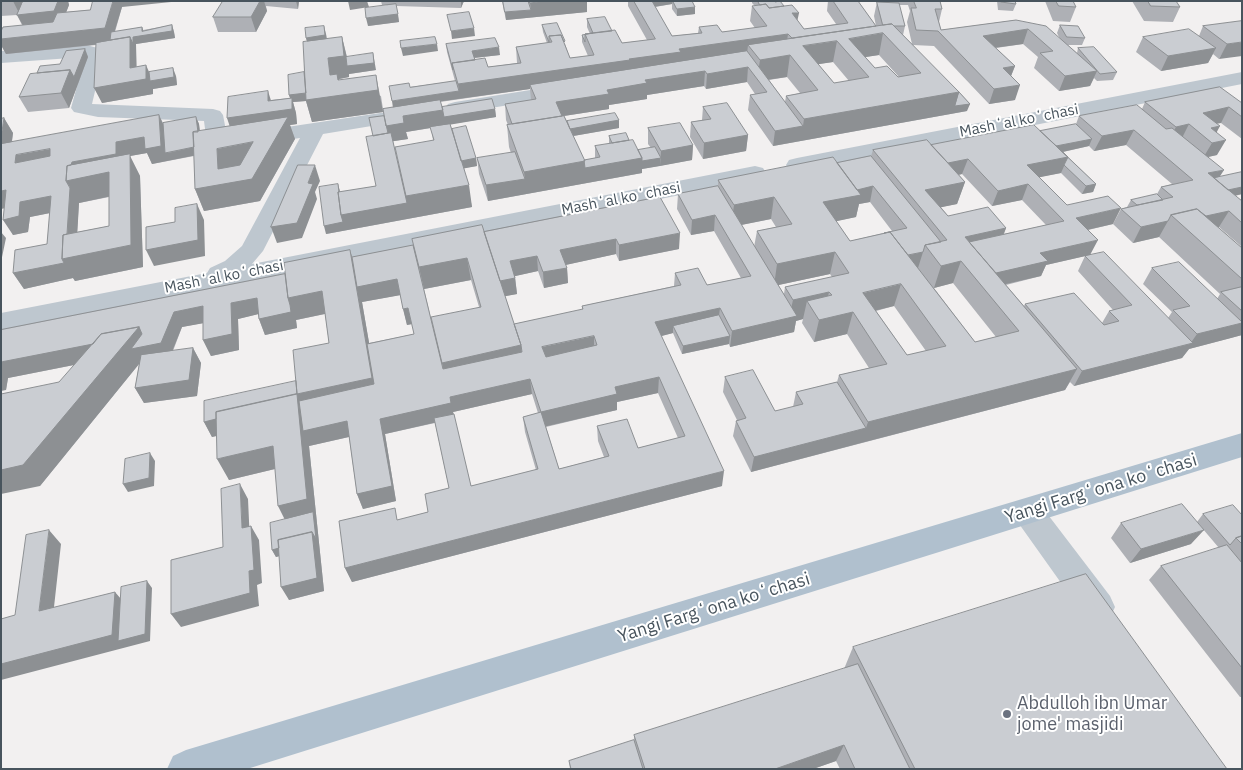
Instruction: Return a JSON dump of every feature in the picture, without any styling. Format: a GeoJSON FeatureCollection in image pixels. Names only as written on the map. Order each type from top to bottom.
{"type":"FeatureCollection","features":[{"type":"Feature","properties":{"kind":"main road","name":"Yangi Fargʻona koʻchasi"},"geometry":{"type":"LineString","coordinates":[[186,769],[1242,446]]}},
{"type":"Feature","properties":{"kind":"street"},"geometry":{"type":"LineString","coordinates":[[1,56],[86,50],[94,53],[81,108],[98,111],[213,115],[218,144],[587,87]]}},
{"type":"Feature","properties":{"kind":"street","name":"Mashʻal koʻchasi"},"geometry":{"type":"LineString","coordinates":[[1,322],[1242,78]]}},
{"type":"Feature","properties":{"kind":"street"},"geometry":{"type":"LineString","coordinates":[[1207,84],[1228,100]]}},
{"type":"Feature","properties":{"kind":"street"},"geometry":{"type":"LineString","coordinates":[[207,280],[234,267],[251,250],[314,129]]}},
{"type":"Feature","properties":{"kind":"street"},"geometry":{"type":"LineString","coordinates":[[1028,512],[1116,632]]}},
{"type":"Feature","properties":{"kind":"building"},"geometry":{"type":"Polygon","coordinates":[[[23,1],[58,1],[54,11],[17,15],[23,1]]]}},
{"type":"Feature","properties":{"kind":"building"},"geometry":{"type":"Polygon","coordinates":[[[93,1],[113,1],[105,28],[1,39],[3,27],[53,22],[57,13],[90,10],[93,1]]]}},
{"type":"Feature","properties":{"kind":"building"},"geometry":{"type":"Polygon","coordinates":[[[223,1],[260,1],[251,17],[213,17],[223,1]]]}},
{"type":"Feature","properties":{"kind":"building"},"geometry":{"type":"Polygon","coordinates":[[[503,1],[528,1],[531,10],[505,12],[503,1]]]}},
{"type":"Feature","properties":{"kind":"building"},"geometry":{"type":"Polygon","coordinates":[[[530,1],[546,1],[530,3],[530,1]]]}},
{"type":"Feature","properties":{"kind":"building"},"geometry":{"type":"Polygon","coordinates":[[[634,1],[652,1],[672,36],[702,33],[699,27],[717,25],[722,32],[767,26],[752,6],[766,4],[769,8],[792,5],[799,13],[792,13],[804,29],[848,23],[833,1],[858,1],[876,26],[792,38],[788,34],[679,49],[681,52],[458,84],[452,63],[485,58],[488,67],[521,63],[516,47],[552,42],[549,36],[561,35],[570,58],[594,55],[585,34],[615,30],[622,43],[655,39],[634,1]]]}},
{"type":"Feature","properties":{"kind":"building"},"geometry":{"type":"Polygon","coordinates":[[[673,1],[692,1],[695,7],[677,9],[673,1]]]}},
{"type":"Feature","properties":{"kind":"building"},"geometry":{"type":"Polygon","coordinates":[[[758,1],[780,1],[784,6],[769,8],[766,4],[760,5],[758,1]]]}},
{"type":"Feature","properties":{"kind":"building"},"geometry":{"type":"Polygon","coordinates":[[[914,1],[940,1],[942,9],[935,9],[941,30],[1016,20],[1046,26],[1097,71],[1065,76],[1040,53],[1053,51],[1028,29],[983,36],[1015,66],[1003,68],[1020,85],[994,89],[938,31],[916,30],[911,8],[916,8],[914,1]]]}},
{"type":"Feature","properties":{"kind":"building"},"geometry":{"type":"Polygon","coordinates":[[[1015,1],[1016,4],[1001,2],[1015,1]]]}},
{"type":"Feature","properties":{"kind":"building"},"geometry":{"type":"Polygon","coordinates":[[[1056,1],[1073,1],[1076,7],[1059,6],[1056,1]]]}},
{"type":"Feature","properties":{"kind":"building"},"geometry":{"type":"Polygon","coordinates":[[[1148,1],[1176,1],[1180,7],[1151,6],[1148,1]]]}},
{"type":"Feature","properties":{"kind":"building"},"geometry":{"type":"Polygon","coordinates":[[[877,2],[899,3],[905,26],[883,25],[877,2]]]}},
{"type":"Feature","properties":{"kind":"building"},"geometry":{"type":"Polygon","coordinates":[[[396,4],[398,14],[366,18],[365,8],[396,4]]]}},
{"type":"Feature","properties":{"kind":"building"},"geometry":{"type":"Polygon","coordinates":[[[469,12],[474,28],[451,31],[447,15],[469,12]]]}},
{"type":"Feature","properties":{"kind":"building"},"geometry":{"type":"Polygon","coordinates":[[[605,17],[612,31],[593,33],[587,19],[605,17]]]}},
{"type":"Feature","properties":{"kind":"building"},"geometry":{"type":"Polygon","coordinates":[[[1242,21],[1242,42],[1227,44],[1203,26],[1242,21]]]}},
{"type":"Feature","properties":{"kind":"building"},"geometry":{"type":"Polygon","coordinates":[[[557,23],[565,41],[561,35],[549,36],[549,42],[542,25],[557,23]]]}},
{"type":"Feature","properties":{"kind":"building"},"geometry":{"type":"Polygon","coordinates":[[[892,24],[959,92],[804,119],[786,96],[818,90],[790,55],[760,60],[748,45],[892,24]],[[883,33],[849,39],[875,68],[887,66],[898,77],[921,73],[883,33]],[[837,41],[803,46],[834,83],[869,77],[837,41]]]}},
{"type":"Feature","properties":{"kind":"building"},"geometry":{"type":"Polygon","coordinates":[[[172,25],[172,31],[133,37],[133,44],[130,37],[110,40],[111,32],[142,27],[142,31],[172,25]]]}},
{"type":"Feature","properties":{"kind":"building"},"geometry":{"type":"Polygon","coordinates":[[[1060,25],[1078,26],[1085,38],[1067,37],[1060,25]]]}},
{"type":"Feature","properties":{"kind":"building"},"geometry":{"type":"Polygon","coordinates":[[[324,26],[325,35],[306,38],[305,28],[324,26]]]}},
{"type":"Feature","properties":{"kind":"building"},"geometry":{"type":"Polygon","coordinates":[[[1189,29],[1216,48],[1168,56],[1143,37],[1189,29]]]}},
{"type":"Feature","properties":{"kind":"building"},"geometry":{"type":"Polygon","coordinates":[[[130,37],[130,68],[146,65],[146,79],[94,88],[96,43],[130,37]]]}},
{"type":"Feature","properties":{"kind":"building"},"geometry":{"type":"Polygon","coordinates":[[[342,37],[344,56],[328,58],[330,75],[337,74],[338,80],[376,75],[378,90],[306,100],[303,42],[342,37]]]}},
{"type":"Feature","properties":{"kind":"building"},"geometry":{"type":"Polygon","coordinates":[[[435,37],[437,44],[401,48],[400,41],[435,37]]]}},
{"type":"Feature","properties":{"kind":"building"},"geometry":{"type":"Polygon","coordinates":[[[495,38],[499,47],[472,51],[475,60],[452,63],[453,70],[446,44],[495,38]]]}},
{"type":"Feature","properties":{"kind":"building"},"geometry":{"type":"Polygon","coordinates":[[[1094,47],[1117,72],[1100,74],[1078,48],[1094,47]]]}},
{"type":"Feature","properties":{"kind":"building"},"geometry":{"type":"Polygon","coordinates":[[[85,49],[74,77],[70,70],[37,73],[40,66],[60,64],[66,51],[85,49]]]}},
{"type":"Feature","properties":{"kind":"building"},"geometry":{"type":"Polygon","coordinates":[[[747,51],[803,126],[775,131],[750,95],[767,92],[748,67],[707,74],[705,71],[645,80],[647,83],[607,90],[609,94],[556,102],[562,116],[512,124],[505,104],[536,99],[530,85],[747,51]]]}},
{"type":"Feature","properties":{"kind":"building"},"geometry":{"type":"Polygon","coordinates":[[[373,53],[374,63],[347,66],[346,57],[373,53]]]}},
{"type":"Feature","properties":{"kind":"building"},"geometry":{"type":"Polygon","coordinates":[[[173,68],[174,77],[150,81],[149,72],[173,68]]]}},
{"type":"Feature","properties":{"kind":"building"},"geometry":{"type":"Polygon","coordinates":[[[70,70],[61,93],[19,97],[30,74],[70,70]]]}},
{"type":"Feature","properties":{"kind":"building"},"geometry":{"type":"Polygon","coordinates":[[[304,72],[306,93],[289,95],[288,75],[304,72]]]}},
{"type":"Feature","properties":{"kind":"building"},"geometry":{"type":"Polygon","coordinates":[[[456,81],[459,91],[392,101],[389,86],[409,83],[410,87],[456,81]]]}},
{"type":"Feature","properties":{"kind":"building"},"geometry":{"type":"Polygon","coordinates":[[[1220,87],[1242,103],[1242,117],[1229,107],[1203,113],[1220,126],[1211,128],[1226,140],[1212,143],[1189,124],[1176,127],[1145,102],[1220,87]]]}},
{"type":"Feature","properties":{"kind":"building"},"geometry":{"type":"Polygon","coordinates":[[[268,91],[268,101],[292,98],[292,109],[227,118],[228,97],[268,91]]]}},
{"type":"Feature","properties":{"kind":"building"},"geometry":{"type":"Polygon","coordinates":[[[959,92],[970,104],[955,106],[959,92]]]}},
{"type":"Feature","properties":{"kind":"building"},"geometry":{"type":"Polygon","coordinates":[[[492,99],[495,109],[444,117],[442,107],[492,99]]]}},
{"type":"Feature","properties":{"kind":"building"},"geometry":{"type":"Polygon","coordinates":[[[440,100],[443,110],[403,116],[404,123],[386,126],[383,109],[440,100]]]}},
{"type":"Feature","properties":{"kind":"building"},"geometry":{"type":"Polygon","coordinates":[[[727,103],[748,135],[704,143],[691,122],[711,119],[703,107],[727,103]]]}},
{"type":"Feature","properties":{"kind":"building"},"geometry":{"type":"Polygon","coordinates":[[[1137,105],[1166,129],[1172,128],[1224,170],[1208,173],[1242,201],[1242,223],[1229,211],[1206,216],[1197,209],[1171,215],[1168,221],[1141,227],[1121,209],[1173,197],[1161,187],[1193,180],[1134,130],[1102,136],[1079,116],[1137,105]]]}},
{"type":"Feature","properties":{"kind":"building"},"geometry":{"type":"Polygon","coordinates":[[[615,113],[619,120],[570,129],[567,121],[615,113]]]}},
{"type":"Feature","properties":{"kind":"building"},"geometry":{"type":"Polygon","coordinates":[[[159,115],[161,146],[145,149],[144,137],[116,142],[116,154],[72,162],[71,165],[67,166],[66,181],[70,188],[67,234],[63,235],[62,259],[64,263],[13,273],[15,250],[47,244],[51,196],[20,202],[19,216],[3,220],[6,190],[1,191],[1,144],[159,115]],[[50,149],[16,155],[15,163],[50,156],[50,149]]]}},
{"type":"Feature","properties":{"kind":"building"},"geometry":{"type":"Polygon","coordinates":[[[384,116],[388,133],[373,136],[369,118],[384,116]]]}},
{"type":"Feature","properties":{"kind":"building"},"geometry":{"type":"Polygon","coordinates":[[[564,116],[585,161],[524,172],[507,125],[564,116]]]}},
{"type":"Feature","properties":{"kind":"building"},"geometry":{"type":"Polygon","coordinates":[[[196,117],[198,132],[193,132],[194,147],[165,153],[163,123],[196,117]]]}},
{"type":"Feature","properties":{"kind":"building"},"geometry":{"type":"Polygon","coordinates":[[[288,117],[252,179],[195,189],[193,132],[288,117]],[[253,142],[217,149],[218,169],[240,165],[253,142]]]}},
{"type":"Feature","properties":{"kind":"building"},"geometry":{"type":"Polygon","coordinates":[[[4,118],[1,138],[1,119],[4,118]]]}},
{"type":"Feature","properties":{"kind":"building"},"geometry":{"type":"Polygon","coordinates":[[[680,123],[693,145],[661,151],[648,128],[680,123]]]}},
{"type":"Feature","properties":{"kind":"building"},"geometry":{"type":"Polygon","coordinates":[[[450,124],[469,185],[406,196],[395,147],[434,140],[430,127],[450,124]]]}},
{"type":"Feature","properties":{"kind":"building"},"geometry":{"type":"Polygon","coordinates":[[[1076,124],[1092,139],[1056,146],[1040,131],[1076,124]]]}},
{"type":"Feature","properties":{"kind":"building"},"geometry":{"type":"Polygon","coordinates":[[[1034,125],[1068,157],[1027,165],[1067,205],[1108,196],[1121,208],[1076,218],[1098,240],[1040,253],[1048,261],[996,273],[969,242],[1064,221],[1028,184],[998,191],[968,159],[948,163],[931,145],[1034,125]]]}},
{"type":"Feature","properties":{"kind":"building"},"geometry":{"type":"Polygon","coordinates":[[[466,126],[476,158],[461,161],[452,129],[466,126]]]}},
{"type":"Feature","properties":{"kind":"building"},"geometry":{"type":"Polygon","coordinates":[[[391,133],[407,203],[341,215],[338,192],[376,186],[366,137],[391,133]]]}},
{"type":"Feature","properties":{"kind":"building"},"geometry":{"type":"Polygon","coordinates":[[[626,133],[629,140],[612,143],[609,136],[626,133]]]}},
{"type":"Feature","properties":{"kind":"building"},"geometry":{"type":"Polygon","coordinates":[[[633,140],[642,158],[585,168],[584,160],[600,157],[595,146],[633,140]]]}},
{"type":"Feature","properties":{"kind":"building"},"geometry":{"type":"Polygon","coordinates":[[[927,140],[965,182],[925,190],[948,216],[988,207],[1006,228],[965,237],[1077,369],[868,422],[839,375],[887,364],[853,312],[819,320],[807,301],[832,295],[829,292],[793,300],[785,287],[849,273],[835,252],[777,264],[757,231],[792,224],[774,197],[734,205],[718,180],[833,157],[861,195],[823,202],[850,241],[890,232],[975,342],[1019,331],[961,261],[941,266],[925,245],[947,240],[873,150],[927,140]],[[901,284],[863,293],[907,355],[946,346],[901,284]]]}},
{"type":"Feature","properties":{"kind":"building"},"geometry":{"type":"Polygon","coordinates":[[[655,147],[661,158],[642,161],[638,150],[655,147]]]}},
{"type":"Feature","properties":{"kind":"building"},"geometry":{"type":"Polygon","coordinates":[[[515,152],[525,179],[486,185],[477,158],[515,152]]]}},
{"type":"Feature","properties":{"kind":"building"},"geometry":{"type":"Polygon","coordinates":[[[130,154],[131,245],[62,259],[63,235],[109,226],[109,172],[66,181],[67,166],[130,154]]]}},
{"type":"Feature","properties":{"kind":"building"},"geometry":{"type":"Polygon","coordinates":[[[871,156],[941,242],[925,245],[923,252],[908,255],[890,232],[884,233],[907,228],[873,186],[857,190],[837,163],[871,156]]]}},
{"type":"Feature","properties":{"kind":"building"},"geometry":{"type":"Polygon","coordinates":[[[1068,157],[1096,184],[1086,186],[1064,165],[1068,157]]]}},
{"type":"Feature","properties":{"kind":"building"},"geometry":{"type":"Polygon","coordinates":[[[298,165],[315,165],[308,183],[313,184],[297,223],[271,227],[298,165]]]}},
{"type":"Feature","properties":{"kind":"building"},"geometry":{"type":"Polygon","coordinates":[[[1242,172],[1242,187],[1228,190],[1214,178],[1242,172]]]}},
{"type":"Feature","properties":{"kind":"building"},"geometry":{"type":"Polygon","coordinates":[[[338,184],[343,222],[324,226],[319,187],[338,184]]]}},
{"type":"Feature","properties":{"kind":"building"},"geometry":{"type":"Polygon","coordinates":[[[718,186],[797,316],[732,331],[720,308],[655,322],[724,471],[345,568],[339,521],[395,508],[397,520],[428,512],[425,494],[449,488],[434,418],[454,414],[471,486],[538,469],[523,417],[541,412],[530,379],[450,397],[451,403],[380,419],[392,486],[357,494],[347,421],[303,431],[299,401],[374,384],[367,344],[414,334],[408,308],[403,309],[397,279],[357,287],[352,257],[413,245],[443,369],[522,352],[514,324],[583,309],[582,306],[681,285],[675,273],[698,268],[707,285],[751,276],[715,215],[692,220],[678,194],[718,186]],[[594,336],[542,347],[546,357],[597,345],[594,336]],[[659,377],[615,387],[617,394],[541,412],[559,469],[609,456],[597,426],[627,419],[638,448],[685,436],[659,377]]]}},
{"type":"Feature","properties":{"kind":"building"},"geometry":{"type":"Polygon","coordinates":[[[1157,194],[1163,200],[1137,205],[1131,200],[1157,194]]]}},
{"type":"Feature","properties":{"kind":"building"},"geometry":{"type":"Polygon","coordinates":[[[660,197],[680,233],[619,245],[616,239],[560,250],[567,268],[543,272],[537,256],[510,261],[515,278],[500,281],[484,232],[660,197]]]}},
{"type":"Feature","properties":{"kind":"building"},"geometry":{"type":"Polygon","coordinates":[[[197,204],[198,240],[146,250],[146,227],[175,222],[175,208],[197,204]]]}},
{"type":"Feature","properties":{"kind":"building"},"geometry":{"type":"Polygon","coordinates":[[[1197,209],[1242,248],[1242,279],[1171,215],[1197,209]]]}},
{"type":"Feature","properties":{"kind":"building"},"geometry":{"type":"Polygon","coordinates":[[[482,225],[521,345],[442,363],[431,317],[481,307],[467,258],[419,267],[412,239],[482,225]]]}},
{"type":"Feature","properties":{"kind":"building"},"geometry":{"type":"Polygon","coordinates":[[[350,250],[372,378],[297,394],[293,350],[329,343],[322,291],[288,298],[284,263],[350,250]]]}},
{"type":"Feature","properties":{"kind":"building"},"geometry":{"type":"Polygon","coordinates":[[[1104,252],[1193,343],[1082,371],[1025,304],[1074,293],[1104,325],[1119,321],[1109,311],[1132,305],[1085,256],[1104,252]]]}},
{"type":"Feature","properties":{"kind":"building"},"geometry":{"type":"Polygon","coordinates":[[[1179,262],[1242,323],[1197,334],[1173,310],[1190,306],[1152,268],[1179,262]]]}},
{"type":"Feature","properties":{"kind":"building"},"geometry":{"type":"Polygon","coordinates":[[[285,274],[291,312],[259,319],[257,298],[231,303],[232,334],[203,340],[203,306],[174,312],[161,343],[131,349],[142,334],[139,327],[101,334],[93,344],[1,362],[1,330],[285,274]]]}},
{"type":"Feature","properties":{"kind":"building"},"geometry":{"type":"Polygon","coordinates":[[[1242,287],[1242,311],[1221,292],[1242,287]]]}},
{"type":"Feature","properties":{"kind":"building"},"geometry":{"type":"Polygon","coordinates":[[[719,315],[730,336],[683,346],[673,326],[719,315]]]}},
{"type":"Feature","properties":{"kind":"building"},"geometry":{"type":"Polygon","coordinates":[[[139,327],[23,465],[1,470],[1,394],[59,382],[101,334],[139,327]]]}},
{"type":"Feature","properties":{"kind":"building"},"geometry":{"type":"Polygon","coordinates":[[[193,348],[189,380],[135,388],[141,355],[193,348]]]}},
{"type":"Feature","properties":{"kind":"building"},"geometry":{"type":"Polygon","coordinates":[[[753,370],[775,411],[803,404],[796,392],[837,382],[866,428],[754,457],[736,421],[746,418],[725,377],[753,370]]]}},
{"type":"Feature","properties":{"kind":"building"},"geometry":{"type":"Polygon","coordinates":[[[296,381],[297,394],[216,412],[216,419],[204,422],[204,401],[296,381]]]}},
{"type":"Feature","properties":{"kind":"building"},"geometry":{"type":"Polygon","coordinates":[[[297,394],[307,499],[278,506],[273,446],[217,459],[216,412],[297,394]]]}},
{"type":"Feature","properties":{"kind":"building"},"geometry":{"type":"Polygon","coordinates":[[[150,453],[149,478],[123,484],[125,459],[150,453]]]}},
{"type":"Feature","properties":{"kind":"building"},"geometry":{"type":"Polygon","coordinates":[[[240,484],[242,528],[251,526],[254,570],[249,571],[250,593],[171,614],[171,560],[223,547],[221,489],[240,484]]]}},
{"type":"Feature","properties":{"kind":"building"},"geometry":{"type":"Polygon","coordinates":[[[1182,504],[1204,530],[1141,549],[1121,523],[1182,504]]]}},
{"type":"Feature","properties":{"kind":"building"},"geometry":{"type":"Polygon","coordinates":[[[1233,505],[1242,515],[1242,536],[1236,538],[1230,545],[1203,514],[1233,505]]]}},
{"type":"Feature","properties":{"kind":"building"},"geometry":{"type":"Polygon","coordinates":[[[313,512],[316,539],[312,532],[278,540],[279,548],[272,550],[270,523],[313,512]]]}},
{"type":"Feature","properties":{"kind":"building"},"geometry":{"type":"Polygon","coordinates":[[[49,530],[39,611],[115,592],[112,635],[1,664],[1,619],[15,615],[26,535],[49,530]]]}},
{"type":"Feature","properties":{"kind":"building"},"geometry":{"type":"Polygon","coordinates":[[[312,532],[317,578],[281,587],[278,540],[312,532]]]}},
{"type":"Feature","properties":{"kind":"building"},"geometry":{"type":"Polygon","coordinates":[[[1242,536],[1242,544],[1236,538],[1242,536]]]}},
{"type":"Feature","properties":{"kind":"building"},"geometry":{"type":"Polygon","coordinates":[[[1227,545],[1242,563],[1242,668],[1161,566],[1227,545]]]}},
{"type":"Feature","properties":{"kind":"building","name":"Abdulloh ibn Umar jome' masjidi"},"geometry":{"type":"Polygon","coordinates":[[[1086,574],[1227,769],[915,769],[853,647],[1086,574]]]}},
{"type":"Feature","properties":{"kind":"building"},"geometry":{"type":"Polygon","coordinates":[[[147,581],[145,634],[118,641],[121,587],[147,581]]]}},
{"type":"Feature","properties":{"kind":"building"},"geometry":{"type":"Polygon","coordinates":[[[858,664],[910,769],[855,769],[844,745],[775,769],[645,769],[634,735],[858,664]]]}},
{"type":"Feature","properties":{"kind":"building"},"geometry":{"type":"Polygon","coordinates":[[[634,740],[643,769],[571,769],[569,761],[634,740]]]}},
{"type":"Feature","properties":{"kind":"place","name":"Abdulloh ibn Umar jome' masjidi"},"geometry":{"type":"Point","coordinates":[1007,714]}}]}
